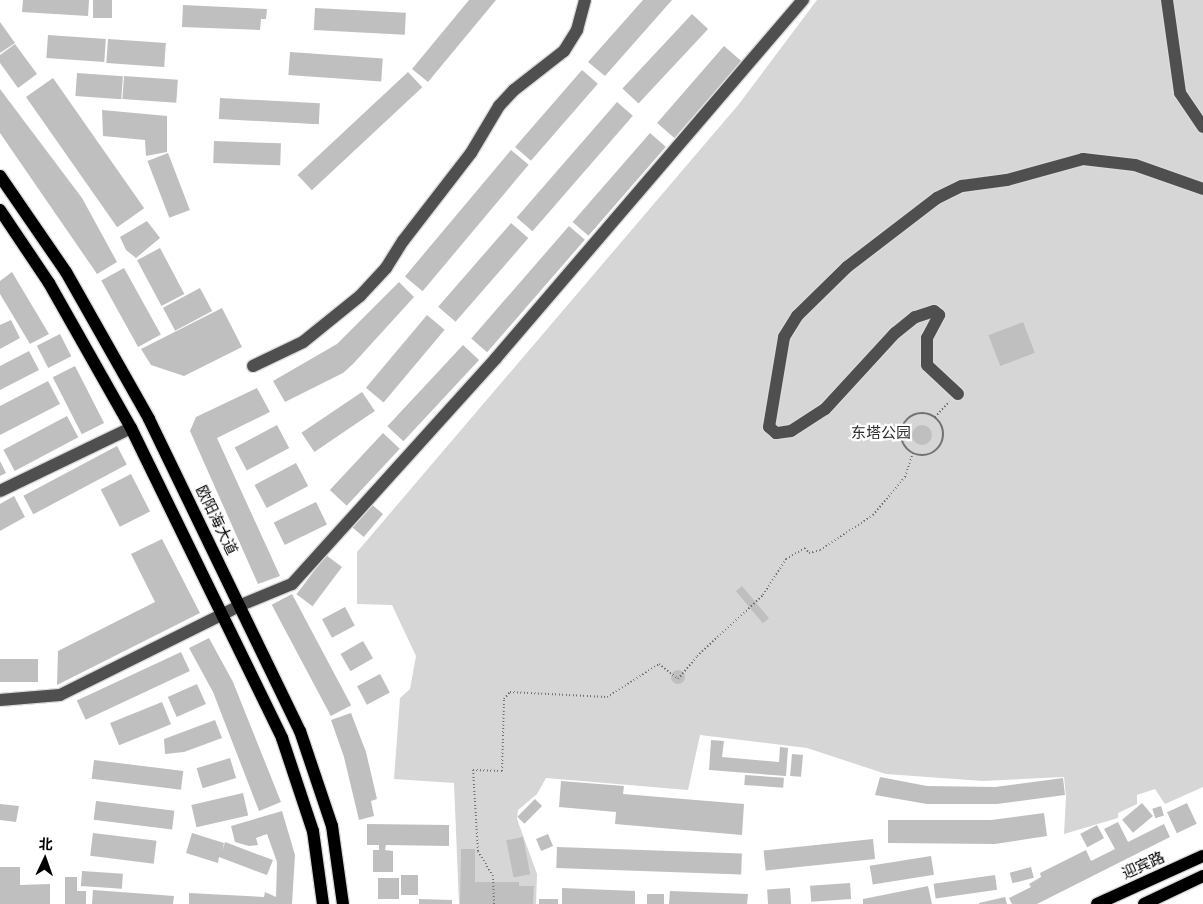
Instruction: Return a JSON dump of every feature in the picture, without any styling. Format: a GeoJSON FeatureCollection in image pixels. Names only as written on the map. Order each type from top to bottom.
{"type":"FeatureCollection","features":[{"type":"Feature","properties":{"kind":"main road","name":"欧阳海大道"},"geometry":{"type":"LineString","coordinates":[[0,176],[66,272],[149,418],[241,605],[300,731],[317,779],[332,826],[343,904]]}},
{"type":"Feature","properties":{"kind":"main road"},"geometry":{"type":"LineString","coordinates":[[0,210],[49,282],[132,428],[282,738],[313,831],[323,904]]}},
{"type":"Feature","properties":{"kind":"main road","name":"迎宾路"},"geometry":{"type":"LineString","coordinates":[[1097,904],[1203,856]]}},
{"type":"Feature","properties":{"kind":"main road"},"geometry":{"type":"LineString","coordinates":[[1144,904],[1203,876]]}},
{"type":"Feature","properties":{"kind":"street"},"geometry":{"type":"LineString","coordinates":[[253,366],[303,342],[360,296],[386,268],[403,241],[472,154],[499,106],[514,90],[564,51],[577,30],[585,0]]}},
{"type":"Feature","properties":{"kind":"street"},"geometry":{"type":"LineString","coordinates":[[0,700],[60,695],[241,605],[292,584],[496,358],[803,0]]}},
{"type":"Feature","properties":{"kind":"street"},"geometry":{"type":"LineString","coordinates":[[1167,0],[1180,93],[1203,127]]}},
{"type":"Feature","properties":{"kind":"street"},"geometry":{"type":"LineString","coordinates":[[958,394],[928,365],[927,338],[939,315],[934,311],[915,316],[895,333],[825,409],[791,431],[776,433],[768,427],[784,337],[797,316],[846,267],[937,198],[962,186],[1007,180],[1083,159],[1135,165],[1203,189]]}},
{"type":"Feature","properties":{"kind":"street"},"geometry":{"type":"LineString","coordinates":[[0,491],[132,428]]}},
{"type":"Feature","properties":{"kind":"path"},"geometry":{"type":"LineString","coordinates":[[934,418],[942,408]]}},
{"type":"Feature","properties":{"kind":"path"},"geometry":{"type":"LineString","coordinates":[[921,414],[934,418],[942,428],[941,442],[926,455],[913,453],[901,437],[904,424],[921,414]]}},
{"type":"Feature","properties":{"kind":"path"},"geometry":{"type":"LineString","coordinates":[[494,904],[493,876],[478,852],[473,770],[502,771],[504,699],[510,692],[607,697],[659,664],[678,679],[708,645],[763,595],[786,559],[806,548],[809,554],[820,550],[873,515],[905,478],[913,453]]}},
{"type":"Feature","properties":{"kind":"green space","name":"东塔公园"},"geometry":{"type":"Polygon","coordinates":[[[817,0],[1203,0],[1203,787],[1165,804],[1155,789],[1137,795],[1137,804],[1118,813],[1118,818],[1064,834],[1066,797],[1064,777],[983,781],[886,774],[807,748],[700,735],[688,790],[546,778],[537,794],[518,810],[517,819],[537,874],[536,904],[459,904],[454,783],[394,779],[400,698],[410,689],[416,656],[392,605],[357,604],[357,552],[739,104],[817,0]]]}},
{"type":"Feature","properties":{"kind":"building"},"geometry":{"type":"Polygon","coordinates":[[[23,0],[89,0],[88,16],[22,12],[23,0]]]}},
{"type":"Feature","properties":{"kind":"building"},"geometry":{"type":"Polygon","coordinates":[[[93,0],[112,0],[112,18],[93,18],[93,0]]]}},
{"type":"Feature","properties":{"kind":"building"},"geometry":{"type":"Polygon","coordinates":[[[469,0],[496,0],[428,82],[412,69],[469,0]]]}},
{"type":"Feature","properties":{"kind":"building"},"geometry":{"type":"Polygon","coordinates":[[[643,0],[672,0],[605,76],[588,62],[643,0]]]}},
{"type":"Feature","properties":{"kind":"building"},"geometry":{"type":"Polygon","coordinates":[[[183,5],[267,9],[266,19],[261,19],[260,30],[182,27],[183,5]]]}},
{"type":"Feature","properties":{"kind":"building"},"geometry":{"type":"Polygon","coordinates":[[[315,8],[406,13],[405,35],[314,30],[315,8]]]}},
{"type":"Feature","properties":{"kind":"building"},"geometry":{"type":"Polygon","coordinates":[[[692,14],[708,29],[639,104],[622,89],[692,14]]]}},
{"type":"Feature","properties":{"kind":"building"},"geometry":{"type":"Polygon","coordinates":[[[0,22],[15,43],[0,53],[0,22]]]}},
{"type":"Feature","properties":{"kind":"building"},"geometry":{"type":"Polygon","coordinates":[[[48,35],[106,39],[104,62],[46,58],[48,35]]]}},
{"type":"Feature","properties":{"kind":"building"},"geometry":{"type":"Polygon","coordinates":[[[108,39],[166,43],[164,67],[106,63],[108,39]]]}},
{"type":"Feature","properties":{"kind":"building"},"geometry":{"type":"Polygon","coordinates":[[[15,44],[37,74],[18,88],[0,63],[0,55],[15,44]]]}},
{"type":"Feature","properties":{"kind":"building"},"geometry":{"type":"Polygon","coordinates":[[[724,46],[741,61],[674,138],[657,123],[724,46]]]}},
{"type":"Feature","properties":{"kind":"building"},"geometry":{"type":"Polygon","coordinates":[[[290,52],[383,58],[381,81],[288,75],[290,52]]]}},
{"type":"Feature","properties":{"kind":"building"},"geometry":{"type":"Polygon","coordinates":[[[582,70],[598,84],[531,161],[515,147],[582,70]]]}},
{"type":"Feature","properties":{"kind":"building"},"geometry":{"type":"Polygon","coordinates":[[[408,72],[422,87],[312,190],[298,175],[408,72]]]}},
{"type":"Feature","properties":{"kind":"building"},"geometry":{"type":"Polygon","coordinates":[[[77,73],[123,76],[121,99],[75,96],[77,73]]]}},
{"type":"Feature","properties":{"kind":"building"},"geometry":{"type":"Polygon","coordinates":[[[124,76],[178,80],[176,103],[122,99],[124,76]]]}},
{"type":"Feature","properties":{"kind":"building"},"geometry":{"type":"Polygon","coordinates":[[[53,78],[144,208],[117,227],[26,97],[53,78]]]}},
{"type":"Feature","properties":{"kind":"building"},"geometry":{"type":"Polygon","coordinates":[[[0,89],[82,198],[117,262],[97,274],[0,133],[0,89]]]}},
{"type":"Feature","properties":{"kind":"building"},"geometry":{"type":"Polygon","coordinates":[[[220,98],[320,103],[319,124],[219,119],[220,98]]]}},
{"type":"Feature","properties":{"kind":"building"},"geometry":{"type":"Polygon","coordinates":[[[617,102],[633,116],[532,231],[517,217],[617,102]]]}},
{"type":"Feature","properties":{"kind":"building"},"geometry":{"type":"Polygon","coordinates":[[[102,110],[167,116],[167,152],[146,156],[145,140],[103,136],[102,110]]]}},
{"type":"Feature","properties":{"kind":"building"},"geometry":{"type":"Polygon","coordinates":[[[650,133],[666,147],[588,236],[573,222],[650,133]]]}},
{"type":"Feature","properties":{"kind":"building"},"geometry":{"type":"Polygon","coordinates":[[[214,141],[281,143],[280,165],[213,163],[214,141]]]}},
{"type":"Feature","properties":{"kind":"building"},"geometry":{"type":"Polygon","coordinates":[[[511,150],[529,165],[423,291],[405,276],[511,150]]]}},
{"type":"Feature","properties":{"kind":"building"},"geometry":{"type":"Polygon","coordinates":[[[168,153],[190,210],[169,218],[147,161],[168,153]]]}},
{"type":"Feature","properties":{"kind":"building"},"geometry":{"type":"Polygon","coordinates":[[[147,221],[160,238],[136,258],[126,250],[120,237],[147,221]]]}},
{"type":"Feature","properties":{"kind":"building"},"geometry":{"type":"Polygon","coordinates":[[[511,223],[528,238],[456,322],[438,307],[511,223]]]}},
{"type":"Feature","properties":{"kind":"building"},"geometry":{"type":"Polygon","coordinates":[[[569,226],[585,240],[487,352],[471,338],[569,226]]]}},
{"type":"Feature","properties":{"kind":"building"},"geometry":{"type":"Polygon","coordinates":[[[160,248],[184,294],[161,306],[137,260],[160,248]]]}},
{"type":"Feature","properties":{"kind":"building"},"geometry":{"type":"Polygon","coordinates":[[[124,268],[161,334],[138,347],[101,281],[124,268]]]}},
{"type":"Feature","properties":{"kind":"building"},"geometry":{"type":"Polygon","coordinates":[[[12,272],[49,334],[30,344],[0,294],[0,281],[12,272]]]}},
{"type":"Feature","properties":{"kind":"building"},"geometry":{"type":"Polygon","coordinates":[[[399,282],[414,297],[353,364],[343,373],[285,402],[273,381],[337,344],[399,282]]]}},
{"type":"Feature","properties":{"kind":"building"},"geometry":{"type":"Polygon","coordinates":[[[200,288],[212,311],[175,331],[163,308],[200,288]]]}},
{"type":"Feature","properties":{"kind":"building"},"geometry":{"type":"Polygon","coordinates":[[[222,308],[242,347],[184,376],[151,365],[141,349],[222,308]]]}},
{"type":"Feature","properties":{"kind":"building"},"geometry":{"type":"Polygon","coordinates":[[[427,315],[445,330],[384,403],[366,388],[427,315]]]}},
{"type":"Feature","properties":{"kind":"building"},"geometry":{"type":"Polygon","coordinates":[[[11,320],[20,338],[0,349],[0,325],[11,320]]]}},
{"type":"Feature","properties":{"kind":"building"},"geometry":{"type":"Polygon","coordinates":[[[1023,322],[1035,353],[1000,366],[988,335],[1023,322]]]}},
{"type":"Feature","properties":{"kind":"building"},"geometry":{"type":"Polygon","coordinates":[[[60,334],[71,356],[48,368],[37,346],[60,334]]]}},
{"type":"Feature","properties":{"kind":"building"},"geometry":{"type":"Polygon","coordinates":[[[463,345],[479,360],[403,441],[387,426],[463,345]]]}},
{"type":"Feature","properties":{"kind":"building"},"geometry":{"type":"Polygon","coordinates":[[[29,351],[39,370],[0,390],[0,366],[29,351]]]}},
{"type":"Feature","properties":{"kind":"building"},"geometry":{"type":"Polygon","coordinates":[[[75,366],[104,423],[82,434],[53,377],[75,366]]]}},
{"type":"Feature","properties":{"kind":"building"},"geometry":{"type":"Polygon","coordinates":[[[48,381],[60,404],[0,435],[0,406],[48,381]]]}},
{"type":"Feature","properties":{"kind":"building"},"geometry":{"type":"Polygon","coordinates":[[[257,388],[270,412],[217,438],[280,576],[258,584],[190,431],[196,417],[257,388]]]}},
{"type":"Feature","properties":{"kind":"building"},"geometry":{"type":"Polygon","coordinates":[[[362,392],[375,411],[314,452],[301,433],[362,392]]]}},
{"type":"Feature","properties":{"kind":"building"},"geometry":{"type":"Polygon","coordinates":[[[67,416],[78,437],[15,471],[3,450],[67,416]]]}},
{"type":"Feature","properties":{"kind":"building"},"geometry":{"type":"Polygon","coordinates":[[[277,425],[289,448],[247,470],[235,448],[277,425]]]}},
{"type":"Feature","properties":{"kind":"building"},"geometry":{"type":"Polygon","coordinates":[[[922,425],[929,428],[932,435],[929,442],[922,445],[915,442],[912,435],[915,428],[922,425]]]}},
{"type":"Feature","properties":{"kind":"building"},"geometry":{"type":"Polygon","coordinates":[[[383,433],[400,449],[347,506],[330,490],[383,433]]]}},
{"type":"Feature","properties":{"kind":"building"},"geometry":{"type":"Polygon","coordinates":[[[117,446],[127,465],[33,514],[23,496],[117,446]]]}},
{"type":"Feature","properties":{"kind":"building"},"geometry":{"type":"Polygon","coordinates":[[[0,461],[6,473],[0,476],[0,461]]]}},
{"type":"Feature","properties":{"kind":"building"},"geometry":{"type":"Polygon","coordinates":[[[296,463],[308,486],[267,508],[255,485],[296,463]]]}},
{"type":"Feature","properties":{"kind":"building"},"geometry":{"type":"Polygon","coordinates":[[[131,474],[150,511],[120,527],[101,489],[131,474]]]}},
{"type":"Feature","properties":{"kind":"building"},"geometry":{"type":"Polygon","coordinates":[[[14,496],[25,517],[0,531],[0,504],[14,496]]]}},
{"type":"Feature","properties":{"kind":"building"},"geometry":{"type":"Polygon","coordinates":[[[316,502],[327,524],[285,545],[274,523],[316,502]]]}},
{"type":"Feature","properties":{"kind":"building"},"geometry":{"type":"Polygon","coordinates":[[[370,503],[383,514],[364,537],[351,526],[370,503]]]}},
{"type":"Feature","properties":{"kind":"building"},"geometry":{"type":"Polygon","coordinates":[[[162,539],[200,613],[57,685],[58,651],[155,602],[131,554],[162,539]]]}},
{"type":"Feature","properties":{"kind":"building"},"geometry":{"type":"Polygon","coordinates":[[[326,555],[342,567],[312,606],[297,594],[326,555]]]}},
{"type":"Feature","properties":{"kind":"building"},"geometry":{"type":"Polygon","coordinates":[[[742,586],[769,618],[763,623],[736,591],[742,586]]]}},
{"type":"Feature","properties":{"kind":"building"},"geometry":{"type":"Polygon","coordinates":[[[292,594],[351,705],[331,716],[272,605],[292,594]]]}},
{"type":"Feature","properties":{"kind":"building"},"geometry":{"type":"Polygon","coordinates":[[[345,607],[355,626],[332,638],[322,619],[345,607]]]}},
{"type":"Feature","properties":{"kind":"building"},"geometry":{"type":"Polygon","coordinates":[[[209,638],[233,682],[281,802],[259,811],[213,692],[189,648],[209,638]]]}},
{"type":"Feature","properties":{"kind":"building"},"geometry":{"type":"Polygon","coordinates":[[[363,641],[373,658],[350,671],[340,654],[363,641]]]}},
{"type":"Feature","properties":{"kind":"building"},"geometry":{"type":"Polygon","coordinates":[[[181,652],[190,671],[86,720],[77,701],[181,652]]]}},
{"type":"Feature","properties":{"kind":"building"},"geometry":{"type":"Polygon","coordinates":[[[0,659],[38,659],[38,682],[0,682],[0,659]]]}},
{"type":"Feature","properties":{"kind":"building"},"geometry":{"type":"Polygon","coordinates":[[[678,670],[683,672],[685,677],[683,682],[678,684],[673,682],[671,677],[673,672],[678,670]]]}},
{"type":"Feature","properties":{"kind":"building"},"geometry":{"type":"Polygon","coordinates":[[[380,674],[390,693],[367,705],[357,686],[380,674]]]}},
{"type":"Feature","properties":{"kind":"building"},"geometry":{"type":"Polygon","coordinates":[[[197,684],[206,704],[177,717],[168,697],[197,684]]]}},
{"type":"Feature","properties":{"kind":"building"},"geometry":{"type":"Polygon","coordinates":[[[162,702],[171,724],[119,745],[110,723],[162,702]]]}},
{"type":"Feature","properties":{"kind":"building"},"geometry":{"type":"Polygon","coordinates":[[[351,713],[366,752],[377,799],[371,801],[374,816],[359,820],[344,757],[331,720],[351,713]]]}},
{"type":"Feature","properties":{"kind":"building"},"geometry":{"type":"Polygon","coordinates":[[[215,720],[222,738],[184,752],[165,754],[164,739],[215,720]]]}},
{"type":"Feature","properties":{"kind":"building"},"geometry":{"type":"Polygon","coordinates":[[[711,740],[724,741],[722,757],[779,762],[780,747],[788,748],[786,776],[709,770],[711,740]]]}},
{"type":"Feature","properties":{"kind":"building"},"geometry":{"type":"Polygon","coordinates":[[[792,754],[803,755],[801,777],[790,776],[792,754]]]}},
{"type":"Feature","properties":{"kind":"building"},"geometry":{"type":"Polygon","coordinates":[[[230,758],[236,778],[203,788],[197,768],[230,758]]]}},
{"type":"Feature","properties":{"kind":"building"},"geometry":{"type":"Polygon","coordinates":[[[94,760],[183,771],[181,790],[92,779],[94,760]]]}},
{"type":"Feature","properties":{"kind":"building"},"geometry":{"type":"Polygon","coordinates":[[[745,775],[784,778],[783,788],[744,785],[745,775]]]}},
{"type":"Feature","properties":{"kind":"building"},"geometry":{"type":"Polygon","coordinates":[[[880,777],[927,786],[995,787],[1063,778],[1065,795],[997,804],[927,804],[875,795],[880,777]]]}},
{"type":"Feature","properties":{"kind":"building"},"geometry":{"type":"Polygon","coordinates":[[[561,781],[624,786],[623,794],[744,804],[742,835],[615,824],[616,812],[559,807],[561,781]]]}},
{"type":"Feature","properties":{"kind":"building"},"geometry":{"type":"Polygon","coordinates":[[[243,793],[248,815],[197,827],[191,805],[243,793]]]}},
{"type":"Feature","properties":{"kind":"building"},"geometry":{"type":"Polygon","coordinates":[[[535,799],[542,806],[524,824],[517,817],[535,799]]]}},
{"type":"Feature","properties":{"kind":"building"},"geometry":{"type":"Polygon","coordinates":[[[96,801],[174,811],[172,829],[94,820],[96,801]]]}},
{"type":"Feature","properties":{"kind":"building"},"geometry":{"type":"Polygon","coordinates":[[[1142,803],[1153,816],[1133,833],[1122,820],[1142,803]]]}},
{"type":"Feature","properties":{"kind":"building"},"geometry":{"type":"Polygon","coordinates":[[[1187,803],[1197,824],[1177,833],[1167,812],[1187,803]]]}},
{"type":"Feature","properties":{"kind":"building"},"geometry":{"type":"Polygon","coordinates":[[[0,804],[19,806],[16,822],[0,820],[0,804]]]}},
{"type":"Feature","properties":{"kind":"building"},"geometry":{"type":"Polygon","coordinates":[[[1161,806],[1164,816],[1155,818],[1152,809],[1161,806]]]}},
{"type":"Feature","properties":{"kind":"building"},"geometry":{"type":"Polygon","coordinates":[[[282,811],[295,855],[292,904],[189,904],[189,893],[264,897],[265,892],[276,897],[277,862],[267,834],[256,838],[258,845],[249,846],[235,842],[231,826],[282,811]]]}},
{"type":"Feature","properties":{"kind":"building"},"geometry":{"type":"Polygon","coordinates":[[[1044,813],[1047,836],[995,844],[888,843],[888,820],[991,820],[1044,813]]]}},
{"type":"Feature","properties":{"kind":"building"},"geometry":{"type":"Polygon","coordinates":[[[1118,822],[1128,842],[1164,824],[1170,837],[1037,904],[1012,904],[1009,898],[1031,887],[1029,884],[1041,877],[1040,873],[1086,850],[1091,861],[1115,849],[1104,829],[1118,822]]]}},
{"type":"Feature","properties":{"kind":"building"},"geometry":{"type":"Polygon","coordinates":[[[367,824],[449,825],[449,846],[386,845],[385,850],[393,851],[393,872],[373,872],[373,850],[379,850],[379,845],[367,845],[367,824]]]}},
{"type":"Feature","properties":{"kind":"building"},"geometry":{"type":"Polygon","coordinates":[[[1097,825],[1104,838],[1087,847],[1080,834],[1097,825]]]}},
{"type":"Feature","properties":{"kind":"building"},"geometry":{"type":"Polygon","coordinates":[[[93,833],[157,841],[154,864],[90,856],[93,833]]]}},
{"type":"Feature","properties":{"kind":"building"},"geometry":{"type":"Polygon","coordinates":[[[192,833],[224,843],[222,851],[225,842],[273,860],[267,875],[219,857],[218,863],[186,853],[192,833]]]}},
{"type":"Feature","properties":{"kind":"building"},"geometry":{"type":"Polygon","coordinates":[[[548,834],[553,846],[541,851],[536,839],[548,834]]]}},
{"type":"Feature","properties":{"kind":"building"},"geometry":{"type":"Polygon","coordinates":[[[523,837],[530,874],[514,878],[506,840],[523,837]]]}},
{"type":"Feature","properties":{"kind":"building"},"geometry":{"type":"Polygon","coordinates":[[[873,839],[875,859],[766,870],[764,850],[873,839]]]}},
{"type":"Feature","properties":{"kind":"building"},"geometry":{"type":"Polygon","coordinates":[[[557,847],[742,853],[741,874],[556,868],[557,847]]]}},
{"type":"Feature","properties":{"kind":"building"},"geometry":{"type":"Polygon","coordinates":[[[461,849],[475,849],[475,882],[519,882],[519,886],[534,886],[533,904],[460,904],[461,849]]]}},
{"type":"Feature","properties":{"kind":"building"},"geometry":{"type":"Polygon","coordinates":[[[931,856],[934,875],[873,884],[870,866],[931,856]]]}},
{"type":"Feature","properties":{"kind":"building"},"geometry":{"type":"Polygon","coordinates":[[[0,867],[20,867],[20,885],[50,884],[50,904],[0,904],[0,867]]]}},
{"type":"Feature","properties":{"kind":"building"},"geometry":{"type":"Polygon","coordinates":[[[1031,867],[1034,878],[1013,883],[1010,873],[1031,867]]]}},
{"type":"Feature","properties":{"kind":"building"},"geometry":{"type":"Polygon","coordinates":[[[82,871],[123,874],[122,889],[81,886],[82,871]]]}},
{"type":"Feature","properties":{"kind":"building"},"geometry":{"type":"Polygon","coordinates":[[[401,875],[418,875],[418,895],[401,895],[401,875]]]}},
{"type":"Feature","properties":{"kind":"building"},"geometry":{"type":"Polygon","coordinates":[[[995,875],[997,890],[936,898],[934,884],[995,875]]]}},
{"type":"Feature","properties":{"kind":"building"},"geometry":{"type":"Polygon","coordinates":[[[65,877],[77,877],[77,891],[86,891],[86,904],[65,904],[65,877]]]}},
{"type":"Feature","properties":{"kind":"building"},"geometry":{"type":"Polygon","coordinates":[[[378,878],[399,878],[399,899],[378,899],[378,878]]]}},
{"type":"Feature","properties":{"kind":"building"},"geometry":{"type":"Polygon","coordinates":[[[850,883],[851,899],[811,902],[810,886],[850,883]]]}},
{"type":"Feature","properties":{"kind":"building"},"geometry":{"type":"Polygon","coordinates":[[[928,886],[932,904],[863,904],[863,899],[928,886]]]}},
{"type":"Feature","properties":{"kind":"building"},"geometry":{"type":"Polygon","coordinates":[[[562,888],[635,891],[635,904],[562,904],[562,888]]]}},
{"type":"Feature","properties":{"kind":"building"},"geometry":{"type":"Polygon","coordinates":[[[790,888],[791,904],[768,904],[767,890],[790,888]]]}},
{"type":"Feature","properties":{"kind":"building"},"geometry":{"type":"Polygon","coordinates":[[[93,890],[174,896],[173,904],[92,904],[93,890]]]}},
{"type":"Feature","properties":{"kind":"building"},"geometry":{"type":"Polygon","coordinates":[[[670,891],[748,894],[747,904],[669,904],[670,891]]]}},
{"type":"Feature","properties":{"kind":"building"},"geometry":{"type":"Polygon","coordinates":[[[647,894],[664,894],[664,904],[647,904],[647,894]]]}},
{"type":"Feature","properties":{"kind":"building"},"geometry":{"type":"Polygon","coordinates":[[[1005,897],[1007,904],[979,904],[979,903],[1005,897]]]}},
{"type":"Feature","properties":{"kind":"building"},"geometry":{"type":"Polygon","coordinates":[[[419,899],[452,900],[452,904],[419,904],[419,899]]]}},
{"type":"Feature","properties":{"kind":"building"},"geometry":{"type":"Polygon","coordinates":[[[539,899],[558,899],[558,904],[539,904],[539,899]]]}}]}
